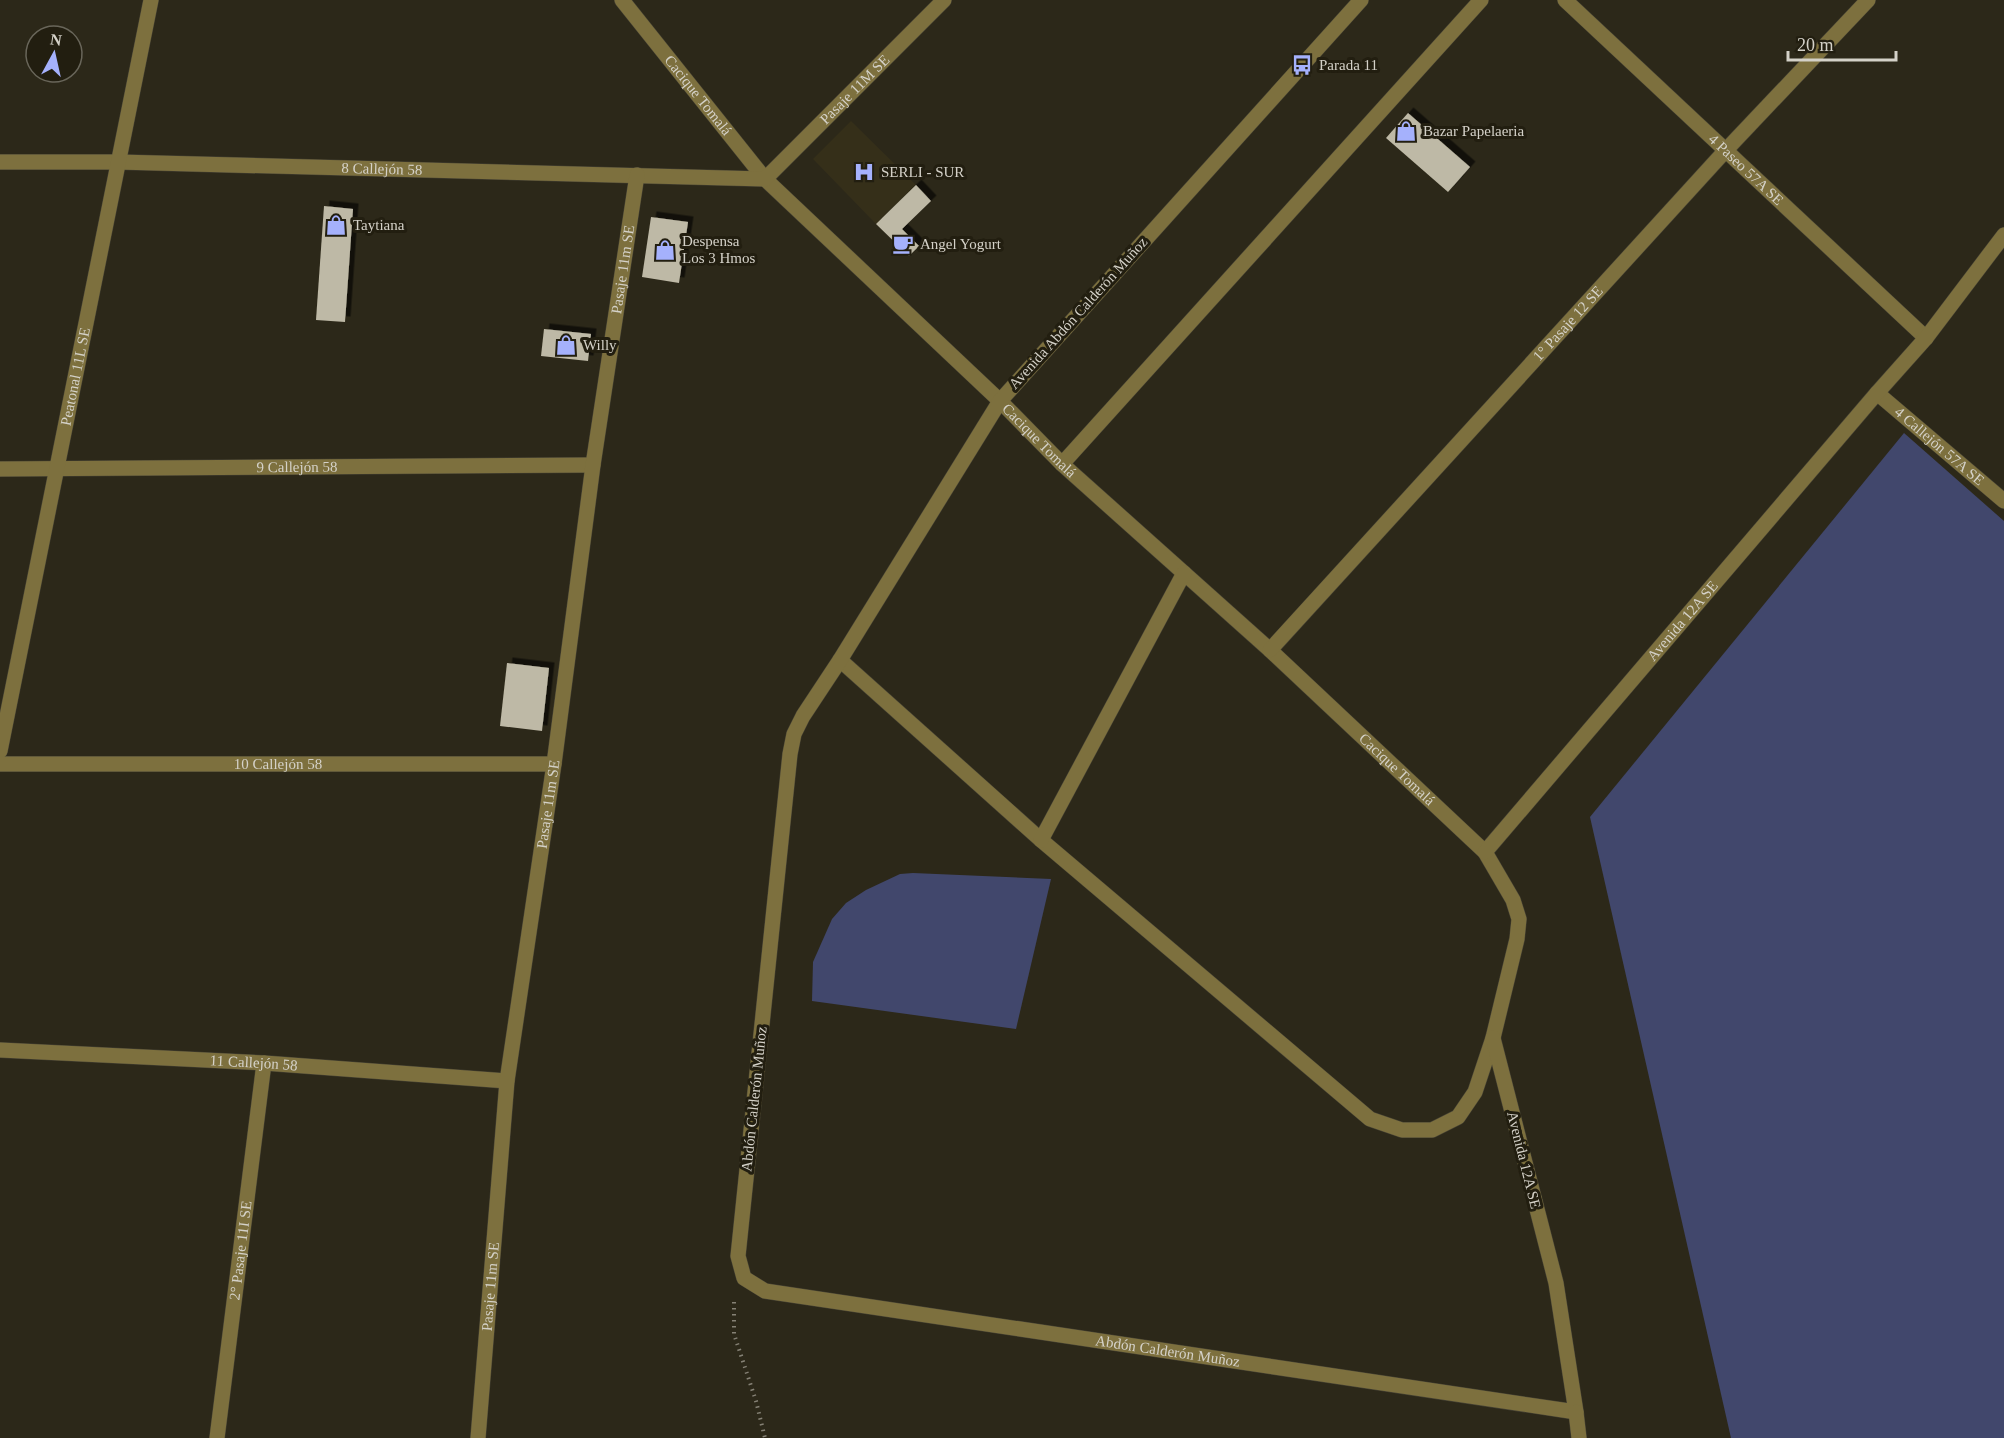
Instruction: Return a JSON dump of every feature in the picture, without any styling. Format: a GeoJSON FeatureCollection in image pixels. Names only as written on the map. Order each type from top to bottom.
{"type":"FeatureCollection","features":[{"type":"Feature","properties":{"kind":"street","name":"Peatonal 11L SE"},"geometry":{"type":"LineString","coordinates":[[0,751],[151,0]]}},
{"type":"Feature","properties":{"kind":"street","name":"Cacique Tomalá"},"geometry":{"type":"LineString","coordinates":[[622,0],[765,179],[1000,401],[1062,464],[1270,650],[1485,852]]}},
{"type":"Feature","properties":{"kind":"street","name":"Pasaje 11M SE"},"geometry":{"type":"LineString","coordinates":[[765,179],[944,0]]}},
{"type":"Feature","properties":{"kind":"street","name":"Avenida Abdón Calderón Muñoz"},"geometry":{"type":"LineString","coordinates":[[840,660],[1000,401],[1361,0]]}},
{"type":"Feature","properties":{"kind":"street"},"geometry":{"type":"LineString","coordinates":[[1062,464],[1481,0]]}},
{"type":"Feature","properties":{"kind":"street","name":"4 Paseo 57A SE"},"geometry":{"type":"LineString","coordinates":[[1565,0],[1926,338]]}},
{"type":"Feature","properties":{"kind":"street","name":"1° Pasaje 12 SE"},"geometry":{"type":"LineString","coordinates":[[1270,650],[1726,150],[1868,0]]}},
{"type":"Feature","properties":{"kind":"street","name":"8 Callejón 58"},"geometry":{"type":"LineString","coordinates":[[0,162],[118,162],[765,179]]}},
{"type":"Feature","properties":{"kind":"street","name":"Pasaje 11m SE"},"geometry":{"type":"LineString","coordinates":[[478,1438],[507,1081],[554,764],[593,465],[637,175]]}},
{"type":"Feature","properties":{"kind":"street","name":"Avenida 12A SE"},"geometry":{"type":"LineString","coordinates":[[1041,840],[1370,1119],[1402,1130],[1432,1130],[1458,1117],[1475,1092],[1493,1038],[1517,939],[1519,920],[1513,900],[1485,852],[1926,338],[2004,235]]}},
{"type":"Feature","properties":{"kind":"street","name":"4 Callejón 57A SE"},"geometry":{"type":"LineString","coordinates":[[1877,393],[2004,501]]}},
{"type":"Feature","properties":{"kind":"street","name":"9 Callejón 58"},"geometry":{"type":"LineString","coordinates":[[0,469],[593,465]]}},
{"type":"Feature","properties":{"kind":"street"},"geometry":{"type":"LineString","coordinates":[[840,660],[1041,840],[1184,573]]}},
{"type":"Feature","properties":{"kind":"street","name":"Abdón Calderón Muñoz"},"geometry":{"type":"LineString","coordinates":[[840,660],[803,716],[794,734],[790,754],[738,1256],[744,1278],[765,1291],[1576,1412]]}},
{"type":"Feature","properties":{"kind":"street","name":"10 Callejón 58"},"geometry":{"type":"LineString","coordinates":[[0,765],[554,764]]}},
{"type":"Feature","properties":{"kind":"street","name":"Avenida 12A SE"},"geometry":{"type":"LineString","coordinates":[[1493,1038],[1556,1283],[1576,1412]]}},
{"type":"Feature","properties":{"kind":"street","name":"11 Callejón 58"},"geometry":{"type":"LineString","coordinates":[[0,1050],[264,1063],[507,1081]]}},
{"type":"Feature","properties":{"kind":"street","name":"2° Pasaje 11I SE"},"geometry":{"type":"LineString","coordinates":[[217,1438],[264,1063]]}},
{"type":"Feature","properties":{"kind":"street"},"geometry":{"type":"LineString","coordinates":[[1576,1412],[1579,1438]]}},
{"type":"Feature","properties":{"kind":"path"},"geometry":{"type":"LineString","coordinates":[[738,1256],[734,1295],[734,1334],[756,1401],[765,1438]]}},
{"type":"Feature","properties":{"kind":"shaded area","name":"SERLI - SUR"},"geometry":{"type":"Polygon","coordinates":[[[851,121],[916,185],[876,224],[813,159],[851,121]]]}},
{"type":"Feature","properties":{"kind":"shaded area"},"geometry":{"type":"Polygon","coordinates":[[[1904,433],[2004,521],[2004,1438],[1731,1438],[1590,817],[1904,433]]]}},
{"type":"Feature","properties":{"kind":"shaded area"},"geometry":{"type":"Polygon","coordinates":[[[900,874],[1051,879],[1016,1029],[812,1001],[813,962],[832,919],[846,903],[866,890],[900,874]]]}},
{"type":"Feature","properties":{"kind":"building"},"geometry":{"type":"Polygon","coordinates":[[[1408,113],[1470,167],[1448,192],[1386,138],[1408,113]]]}},
{"type":"Feature","properties":{"kind":"building"},"geometry":{"type":"Polygon","coordinates":[[[916,185],[931,201],[902,229],[919,246],[909,256],[876,224],[916,185]]]}},
{"type":"Feature","properties":{"kind":"building"},"geometry":{"type":"Polygon","coordinates":[[[324,206],[353,209],[345,322],[316,320],[324,206]]]}},
{"type":"Feature","properties":{"kind":"building","name":"Despensa Los 3 Hmos"},"geometry":{"type":"Polygon","coordinates":[[[651,217],[688,222],[679,283],[642,277],[651,217]]]}},
{"type":"Feature","properties":{"kind":"building","name":"Willy"},"geometry":{"type":"Polygon","coordinates":[[[544,329],[591,334],[588,361],[541,356],[544,329]]]}},
{"type":"Feature","properties":{"kind":"building"},"geometry":{"type":"Polygon","coordinates":[[[507,663],[549,668],[542,731],[500,726],[507,663]]]}},
{"type":"Feature","properties":{"kind":"place","name":"Parada 11"},"geometry":{"type":"Point","coordinates":[1302,65]}},
{"type":"Feature","properties":{"kind":"place","name":"Bazar Papelaeria"},"geometry":{"type":"Point","coordinates":[1406,131]}},
{"type":"Feature","properties":{"kind":"place","name":"SERLI - SUR"},"geometry":{"type":"Point","coordinates":[864,172]}},
{"type":"Feature","properties":{"kind":"place","name":"Taytiana"},"geometry":{"type":"Point","coordinates":[336,225]}},
{"type":"Feature","properties":{"kind":"place","name":"Angel Yogurt"},"geometry":{"type":"Point","coordinates":[903,244]}},
{"type":"Feature","properties":{"kind":"place","name":"Despensa Los 3 Hmos"},"geometry":{"type":"Point","coordinates":[665,250]}},
{"type":"Feature","properties":{"kind":"place","name":"Willy"},"geometry":{"type":"Point","coordinates":[566,345]}}]}
